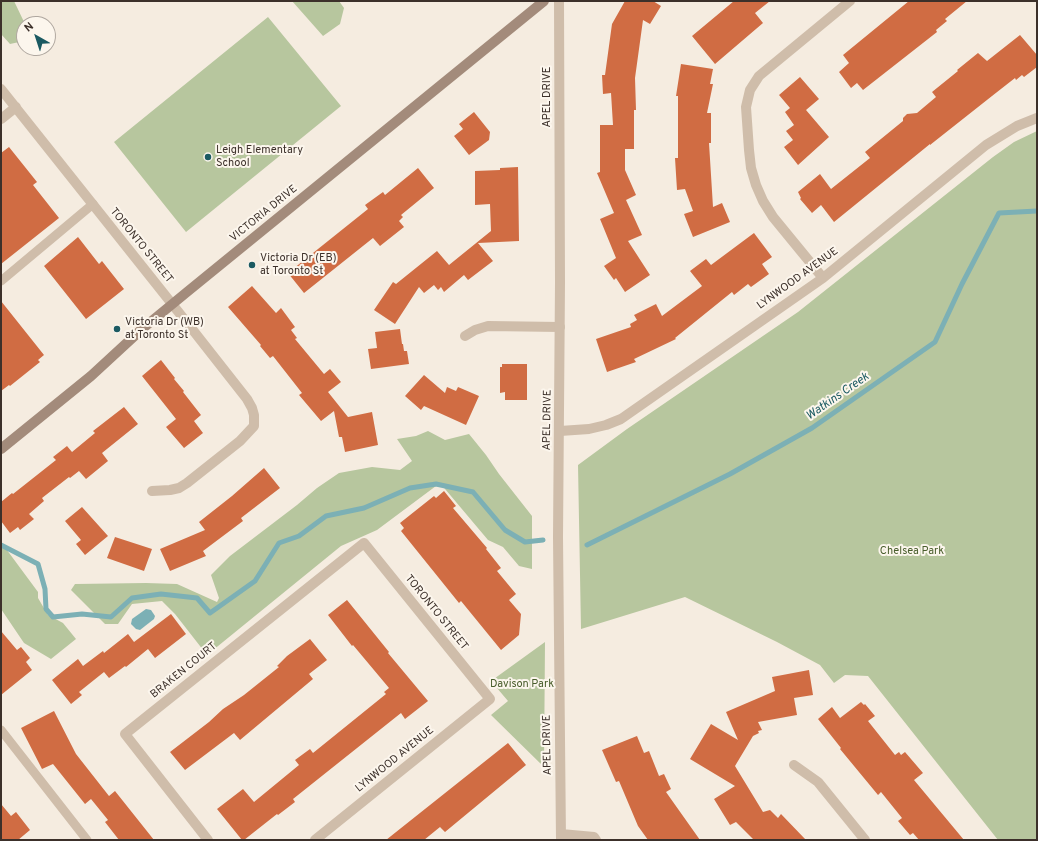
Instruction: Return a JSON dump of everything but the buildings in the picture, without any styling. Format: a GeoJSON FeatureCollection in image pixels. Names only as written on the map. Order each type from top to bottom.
{"type":"FeatureCollection","features":[{"type":"Feature","properties":{"kind":"main road","name":"VICTORIA DRIVE"},"geometry":{"type":"LineString","coordinates":[[1,449],[91,376],[137,334],[173,304],[544,1]]}},
{"type":"Feature","properties":{"kind":"street","name":"APEL DRIVE"},"geometry":{"type":"LineString","coordinates":[[559,1],[560,431],[558,537],[561,837]]}},
{"type":"Feature","properties":{"kind":"street"},"geometry":{"type":"LineString","coordinates":[[823,278],[773,217],[763,201],[751,168],[748,150],[746,107],[750,90],[759,76],[850,1]]}},
{"type":"Feature","properties":{"kind":"street","name":"TORONTO STREET"},"geometry":{"type":"LineString","coordinates":[[1,89],[173,304],[247,399],[252,408],[255,422],[252,430],[240,441],[179,488],[152,491]]}},
{"type":"Feature","properties":{"kind":"street"},"geometry":{"type":"LineString","coordinates":[[1,119],[16,107]]}},
{"type":"Feature","properties":{"kind":"street","name":"LYNWOOD AVENUE"},"geometry":{"type":"LineString","coordinates":[[560,431],[589,429],[606,425],[621,419],[823,278],[986,145],[1016,126],[1037,118]]}},
{"type":"Feature","properties":{"kind":"street"},"geometry":{"type":"LineString","coordinates":[[464,336],[475,330],[488,326],[560,327]]}},
{"type":"Feature","properties":{"kind":"street","name":"TORONTO STREET"},"geometry":{"type":"LineString","coordinates":[[364,543],[490,699]]}},
{"type":"Feature","properties":{"kind":"street","name":"BRAKEN COURT"},"geometry":{"type":"LineString","coordinates":[[208,840],[125,734],[364,543]]}},
{"type":"Feature","properties":{"kind":"street","name":"LYNWOOD AVENUE"},"geometry":{"type":"LineString","coordinates":[[315,840],[490,699]]}},
{"type":"Feature","properties":{"kind":"street"},"geometry":{"type":"LineString","coordinates":[[794,765],[818,782],[865,840]]}},
{"type":"Feature","properties":{"kind":"street"},"geometry":{"type":"LineString","coordinates":[[561,837],[594,837],[596,840]]}},
{"type":"Feature","properties":{"kind":"lane"},"geometry":{"type":"LineString","coordinates":[[1,281],[93,204]]}},
{"type":"Feature","properties":{"kind":"lane"},"geometry":{"type":"LineString","coordinates":[[1,730],[87,840]]}},
{"type":"Feature","properties":{"kind":"green space"},"geometry":{"type":"Polygon","coordinates":[[[1,1],[14,1],[21,16],[16,16],[16,43],[10,44],[1,34],[1,1]]]}},
{"type":"Feature","properties":{"kind":"green space"},"geometry":{"type":"Polygon","coordinates":[[[292,1],[339,1],[344,8],[340,24],[323,36],[292,1]]]}},
{"type":"Feature","properties":{"kind":"green space"},"geometry":{"type":"Polygon","coordinates":[[[268,17],[341,106],[186,232],[114,142],[268,17]]]}},
{"type":"Feature","properties":{"kind":"green space","name":"Chelsea Park"},"geometry":{"type":"Polygon","coordinates":[[[1037,131],[1037,840],[998,840],[868,676],[845,675],[834,683],[820,665],[685,597],[581,629],[578,465],[627,429],[798,312],[993,157],[1014,142],[1037,131]]]}},
{"type":"Feature","properties":{"kind":"green space"},"geometry":{"type":"Polygon","coordinates":[[[428,431],[445,440],[469,434],[532,516],[532,569],[519,566],[503,547],[488,540],[440,483],[377,530],[341,546],[207,655],[175,614],[162,601],[132,604],[118,624],[105,624],[71,590],[75,584],[177,584],[217,602],[219,598],[211,575],[230,556],[317,488],[339,473],[372,467],[400,470],[412,461],[397,439],[416,436],[428,431]]]}},
{"type":"Feature","properties":{"kind":"green space"},"geometry":{"type":"Polygon","coordinates":[[[1,542],[38,592],[38,598],[48,615],[63,623],[76,639],[51,659],[24,643],[1,609],[1,542]]]}},
{"type":"Feature","properties":{"kind":"green space","name":"Davison Park"},"geometry":{"type":"Polygon","coordinates":[[[545,642],[544,767],[491,715],[508,701],[491,681],[545,642]]]}},
{"type":"Feature","properties":{"kind":"water"},"geometry":{"type":"Polygon","coordinates":[[[146,609],[151,610],[155,616],[154,619],[140,630],[136,629],[131,624],[132,619],[146,609]]]}},
{"type":"Feature","properties":{"kind":"waterway","name":"Watkins Creek"},"geometry":{"type":"LineString","coordinates":[[587,545],[730,474],[812,428],[935,342],[962,284],[999,213],[1037,211]]}},
{"type":"Feature","properties":{"kind":"waterway","name":"Watkins Creek"},"geometry":{"type":"LineString","coordinates":[[1,545],[38,564],[45,589],[46,609],[53,617],[82,614],[111,617],[132,598],[161,594],[197,598],[210,613],[255,581],[279,543],[299,536],[326,516],[364,508],[410,488],[436,484],[473,492],[505,530],[525,542],[543,540]]}},
{"type":"Feature","properties":{"kind":"place","name":"Leigh Elementary School"},"geometry":{"type":"Point","coordinates":[208,157]}},
{"type":"Feature","properties":{"kind":"place","name":"Victoria Dr (EB) at Toronto St"},"geometry":{"type":"Point","coordinates":[252,265]}},
{"type":"Feature","properties":{"kind":"place","name":"Victoria Dr (WB) at Toronto St"},"geometry":{"type":"Point","coordinates":[117,329]}}]}
